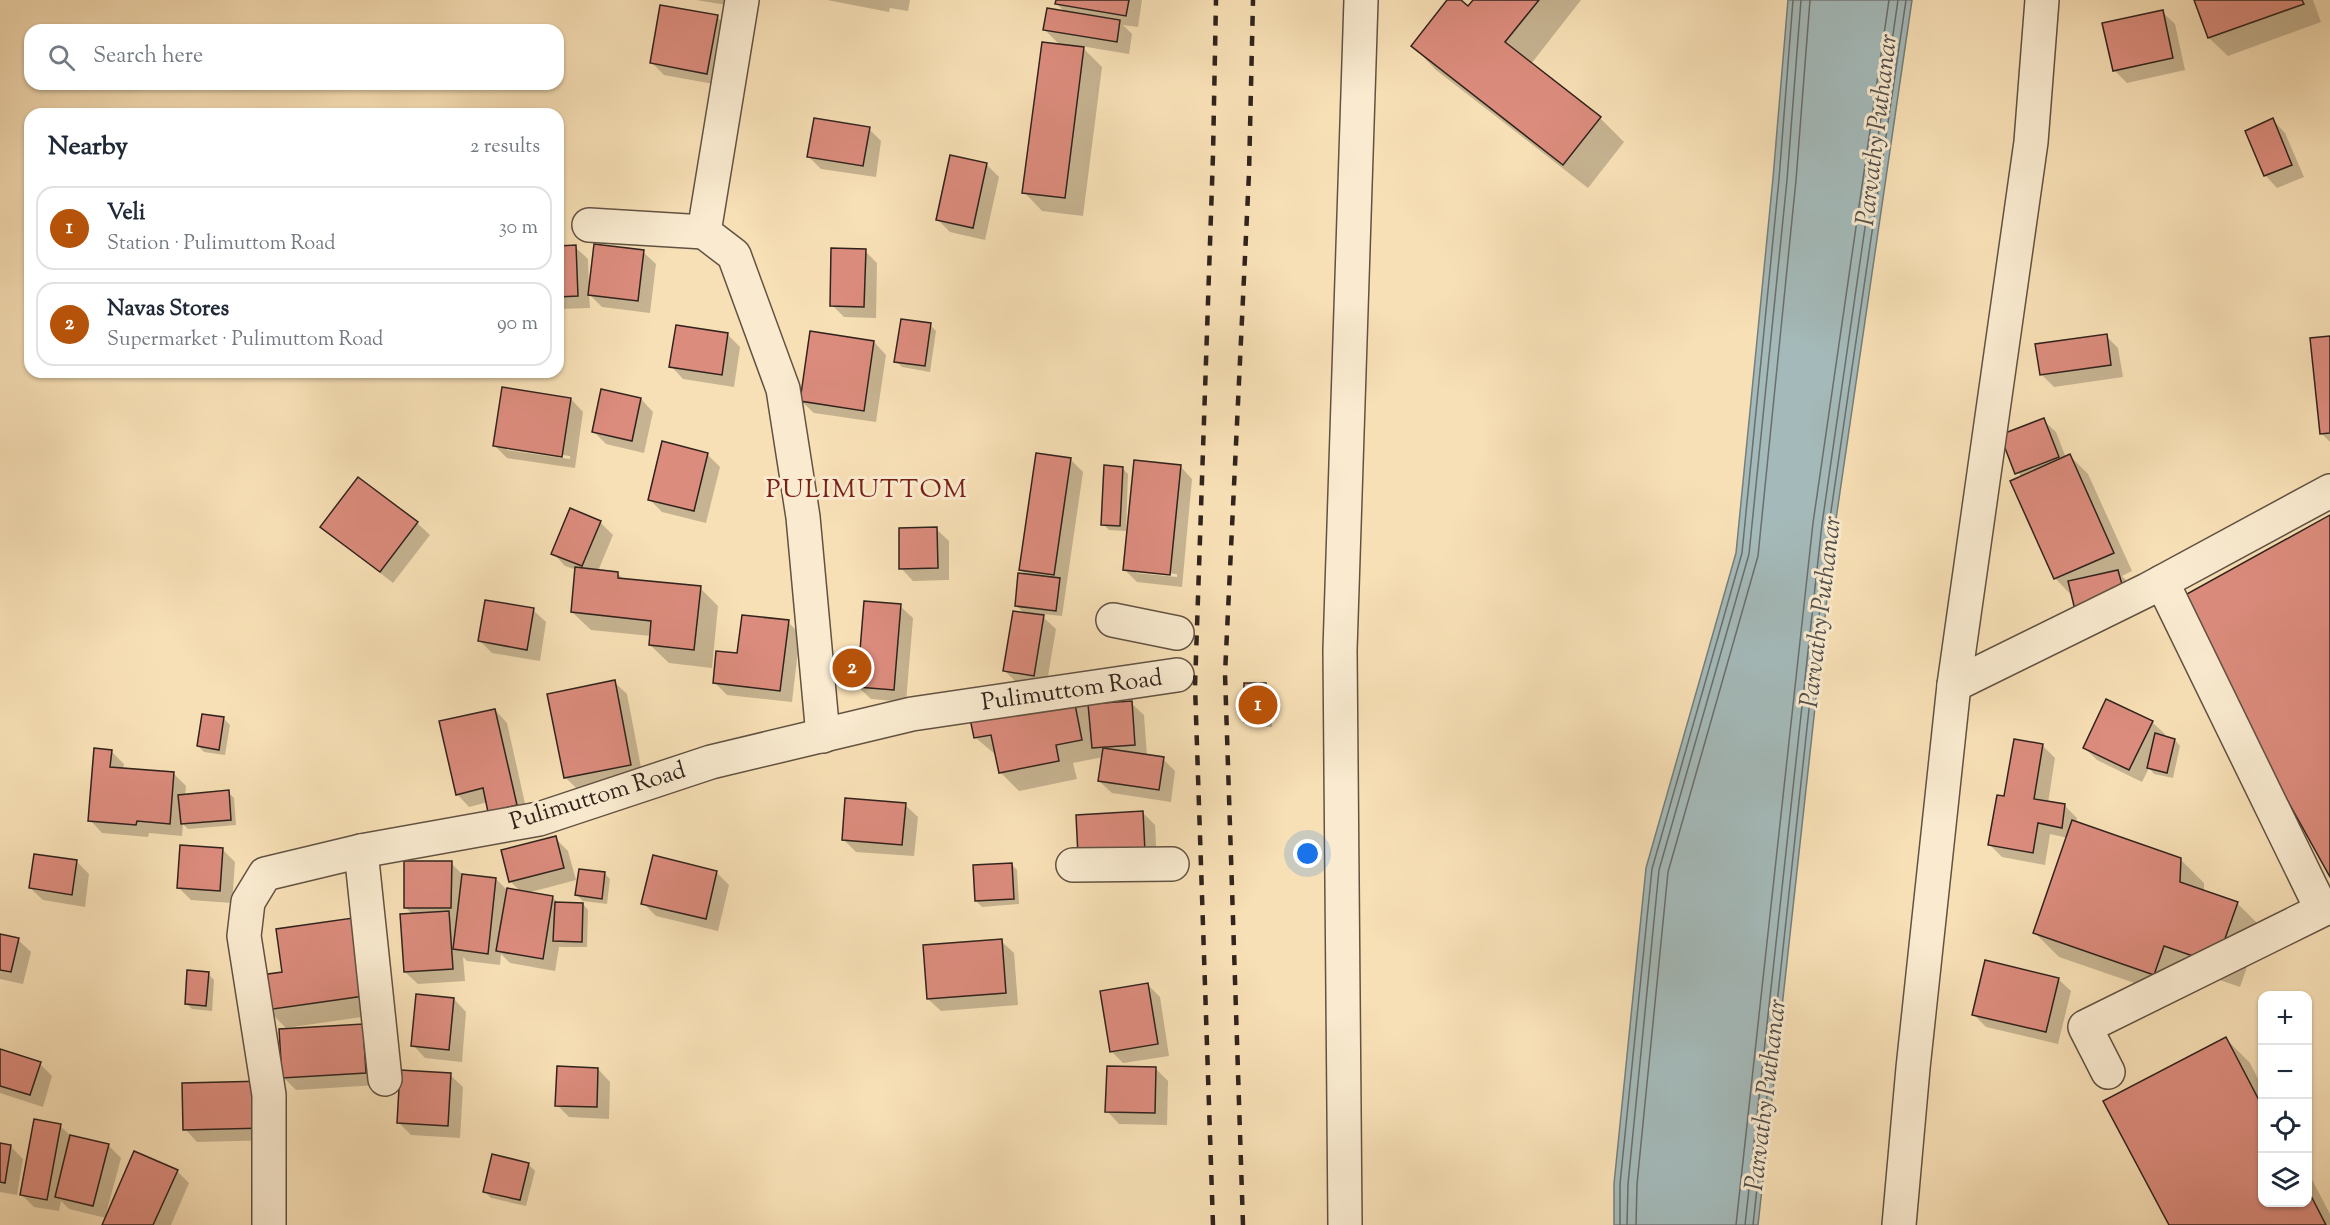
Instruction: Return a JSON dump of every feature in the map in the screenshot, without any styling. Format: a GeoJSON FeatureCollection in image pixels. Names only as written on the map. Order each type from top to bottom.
{"type":"FeatureCollection","features":[{"type":"Feature","properties":{"kind":"street"},"geometry":{"type":"LineString","coordinates":[[704,232],[742,0]]}},
{"type":"Feature","properties":{"kind":"street"},"geometry":{"type":"LineString","coordinates":[[1345,1225],[1341,650],[1361,0]]}},
{"type":"Feature","properties":{"kind":"street"},"geometry":{"type":"LineString","coordinates":[[1899,1225],[1913,1068],[1954,685],[2031,142],[2042,0]]}},
{"type":"Feature","properties":{"kind":"street"},"geometry":{"type":"LineString","coordinates":[[589,225],[704,232],[734,255],[783,389],[803,518],[823,735]]}},
{"type":"Feature","properties":{"kind":"street"},"geometry":{"type":"LineString","coordinates":[[1954,685],[2162,582],[2330,491]]}},
{"type":"Feature","properties":{"kind":"street"},"geometry":{"type":"LineString","coordinates":[[2108,1071],[2085,1027],[2322,910],[2162,582]]}},
{"type":"Feature","properties":{"kind":"street"},"geometry":{"type":"LineString","coordinates":[[1113,620],[1177,633]]}},
{"type":"Feature","properties":{"kind":"street","name":"Pulimuttom Road"},"geometry":{"type":"LineString","coordinates":[[269,1225],[269,1095],[244,936],[248,902],[265,874],[361,851],[539,819],[711,762],[912,714],[1177,675]]}},
{"type":"Feature","properties":{"kind":"street"},"geometry":{"type":"LineString","coordinates":[[361,851],[385,1079]]}},
{"type":"Feature","properties":{"kind":"street"},"geometry":{"type":"LineString","coordinates":[[1073,866],[1172,864]]}},
{"type":"Feature","properties":{"kind":"water","name":"Parvathy Puthanar"},"geometry":{"type":"Polygon","coordinates":[[[1788,0],[1912,0],[1835,526],[1758,1225],[1614,1225],[1614,1184],[1646,868],[1736,553],[1788,0]]]}},
{"type":"Feature","properties":{"kind":"building"},"geometry":{"type":"Polygon","coordinates":[[[1056,0],[1129,0],[1126,16],[1055,4],[1056,0]]]}},
{"type":"Feature","properties":{"kind":"building"},"geometry":{"type":"Polygon","coordinates":[[[1447,0],[1461,0],[1468,6],[1473,0],[1539,0],[1505,42],[1601,117],[1563,165],[1411,46],[1447,0]]]}},
{"type":"Feature","properties":{"kind":"building"},"geometry":{"type":"Polygon","coordinates":[[[2194,0],[2302,0],[2304,4],[2208,38],[2194,0]]]}},
{"type":"Feature","properties":{"kind":"building"},"geometry":{"type":"Polygon","coordinates":[[[660,5],[718,15],[707,74],[650,63],[660,5]]]}},
{"type":"Feature","properties":{"kind":"building"},"geometry":{"type":"Polygon","coordinates":[[[1047,8],[1120,20],[1117,42],[1043,30],[1047,8]]]}},
{"type":"Feature","properties":{"kind":"building"},"geometry":{"type":"Polygon","coordinates":[[[2163,10],[2173,58],[2113,71],[2102,23],[2163,10]]]}},
{"type":"Feature","properties":{"kind":"building"},"geometry":{"type":"Polygon","coordinates":[[[1042,42],[1084,47],[1065,198],[1022,193],[1042,42]]]}},
{"type":"Feature","properties":{"kind":"building"},"geometry":{"type":"Polygon","coordinates":[[[814,118],[870,127],[863,166],[807,157],[814,118]]]}},
{"type":"Feature","properties":{"kind":"building"},"geometry":{"type":"Polygon","coordinates":[[[2273,118],[2292,165],[2264,176],[2245,131],[2273,118]]]}},
{"type":"Feature","properties":{"kind":"building"},"geometry":{"type":"Polygon","coordinates":[[[950,155],[987,163],[973,228],[936,220],[950,155]]]}},
{"type":"Feature","properties":{"kind":"building"},"geometry":{"type":"Polygon","coordinates":[[[594,244],[644,250],[638,301],[588,295],[594,244]]]}},
{"type":"Feature","properties":{"kind":"building"},"geometry":{"type":"Polygon","coordinates":[[[576,245],[578,296],[564,297],[564,246],[576,245]]]}},
{"type":"Feature","properties":{"kind":"building"},"geometry":{"type":"Polygon","coordinates":[[[831,248],[866,249],[864,307],[830,306],[831,248]]]}},
{"type":"Feature","properties":{"kind":"building"},"geometry":{"type":"Polygon","coordinates":[[[901,319],[931,323],[925,366],[894,362],[901,319]]]}},
{"type":"Feature","properties":{"kind":"building"},"geometry":{"type":"Polygon","coordinates":[[[676,325],[728,333],[722,375],[669,367],[676,325]]]}},
{"type":"Feature","properties":{"kind":"building"},"geometry":{"type":"Polygon","coordinates":[[[810,331],[874,341],[864,411],[800,401],[810,331]]]}},
{"type":"Feature","properties":{"kind":"building"},"geometry":{"type":"Polygon","coordinates":[[[2107,334],[2111,365],[2040,375],[2035,344],[2107,334]]]}},
{"type":"Feature","properties":{"kind":"building"},"geometry":{"type":"Polygon","coordinates":[[[2330,336],[2330,433],[2320,434],[2310,338],[2330,336]]]}},
{"type":"Feature","properties":{"kind":"building"},"geometry":{"type":"Polygon","coordinates":[[[502,387],[571,398],[562,457],[493,446],[502,387]]]}},
{"type":"Feature","properties":{"kind":"building"},"geometry":{"type":"Polygon","coordinates":[[[601,389],[641,398],[632,441],[592,432],[601,389]]]}},
{"type":"Feature","properties":{"kind":"building"},"geometry":{"type":"Polygon","coordinates":[[[2044,418],[2059,457],[2015,474],[2000,435],[2044,418]]]}},
{"type":"Feature","properties":{"kind":"building"},"geometry":{"type":"Polygon","coordinates":[[[662,441],[708,453],[694,511],[648,500],[662,441]]]}},
{"type":"Feature","properties":{"kind":"building"},"geometry":{"type":"Polygon","coordinates":[[[1036,453],[1071,458],[1054,575],[1019,570],[1036,453]]]}},
{"type":"Feature","properties":{"kind":"building"},"geometry":{"type":"Polygon","coordinates":[[[2070,454],[2114,553],[2054,579],[2010,481],[2070,454]]]}},
{"type":"Feature","properties":{"kind":"building"},"geometry":{"type":"Polygon","coordinates":[[[1134,460],[1181,465],[1170,575],[1123,570],[1134,460]]]}},
{"type":"Feature","properties":{"kind":"building"},"geometry":{"type":"Polygon","coordinates":[[[1104,465],[1123,467],[1120,526],[1101,525],[1104,465]]]}},
{"type":"Feature","properties":{"kind":"building"},"geometry":{"type":"Polygon","coordinates":[[[358,477],[418,522],[380,572],[320,527],[358,477]]]}},
{"type":"Feature","properties":{"kind":"building"},"geometry":{"type":"Polygon","coordinates":[[[570,508],[601,521],[582,566],[551,554],[570,508]]]}},
{"type":"Feature","properties":{"kind":"building"},"geometry":{"type":"Polygon","coordinates":[[[2330,515],[2330,877],[2176,600],[2330,515]]]}},
{"type":"Feature","properties":{"kind":"building"},"geometry":{"type":"Polygon","coordinates":[[[937,527],[938,568],[899,569],[899,528],[937,527]]]}},
{"type":"Feature","properties":{"kind":"building"},"geometry":{"type":"Polygon","coordinates":[[[575,567],[618,572],[618,578],[701,586],[694,650],[649,645],[651,621],[571,612],[575,567]]]}},
{"type":"Feature","properties":{"kind":"building"},"geometry":{"type":"Polygon","coordinates":[[[2118,570],[2126,599],[2075,610],[2068,581],[2118,570]]]}},
{"type":"Feature","properties":{"kind":"building"},"geometry":{"type":"Polygon","coordinates":[[[1018,573],[1060,578],[1056,611],[1015,606],[1018,573]]]}},
{"type":"Feature","properties":{"kind":"building"},"geometry":{"type":"Polygon","coordinates":[[[485,600],[534,608],[527,650],[478,641],[485,600]]]}},
{"type":"Feature","properties":{"kind":"building"},"geometry":{"type":"Polygon","coordinates":[[[864,601],[901,604],[894,690],[857,687],[864,601]]]}},
{"type":"Feature","properties":{"kind":"building"},"geometry":{"type":"Polygon","coordinates":[[[1013,611],[1044,615],[1034,676],[1003,671],[1013,611]]]}},
{"type":"Feature","properties":{"kind":"building"},"geometry":{"type":"Polygon","coordinates":[[[742,615],[789,620],[780,691],[713,683],[716,651],[737,653],[742,615]]]}},
{"type":"Feature","properties":{"kind":"building"},"geometry":{"type":"Polygon","coordinates":[[[615,680],[631,765],[564,778],[547,694],[615,680]]]}},
{"type":"Feature","properties":{"kind":"building"},"geometry":{"type":"Polygon","coordinates":[[[1244,683],[1266,683],[1266,722],[1244,722],[1244,683]]]}},
{"type":"Feature","properties":{"kind":"building"},"geometry":{"type":"Polygon","coordinates":[[[1072,689],[1082,740],[1056,745],[1059,761],[999,773],[991,735],[974,738],[968,709],[1072,689]]]}},
{"type":"Feature","properties":{"kind":"building"},"geometry":{"type":"Polygon","coordinates":[[[2106,699],[2153,721],[2129,770],[2083,748],[2106,699]]]}},
{"type":"Feature","properties":{"kind":"building"},"geometry":{"type":"Polygon","coordinates":[[[1132,701],[1135,745],[1092,748],[1088,704],[1132,701]]]}},
{"type":"Feature","properties":{"kind":"building"},"geometry":{"type":"Polygon","coordinates":[[[495,709],[517,805],[488,812],[483,788],[456,795],[439,721],[495,709]]]}},
{"type":"Feature","properties":{"kind":"building"},"geometry":{"type":"Polygon","coordinates":[[[202,714],[224,717],[219,750],[197,746],[202,714]]]}},
{"type":"Feature","properties":{"kind":"building"},"geometry":{"type":"Polygon","coordinates":[[[2155,733],[2175,739],[2167,773],[2147,768],[2155,733]]]}},
{"type":"Feature","properties":{"kind":"building"},"geometry":{"type":"Polygon","coordinates":[[[2014,739],[2043,744],[2034,799],[2065,804],[2062,828],[2038,823],[2033,853],[1988,845],[1997,795],[2004,796],[2014,739]]]}},
{"type":"Feature","properties":{"kind":"building"},"geometry":{"type":"Polygon","coordinates":[[[94,748],[112,750],[110,767],[174,772],[170,824],[137,821],[136,825],[88,821],[94,748]]]}},
{"type":"Feature","properties":{"kind":"building"},"geometry":{"type":"Polygon","coordinates":[[[1103,748],[1164,757],[1159,790],[1098,781],[1103,748]]]}},
{"type":"Feature","properties":{"kind":"building"},"geometry":{"type":"Polygon","coordinates":[[[229,790],[231,820],[181,824],[178,795],[229,790]]]}},
{"type":"Feature","properties":{"kind":"building"},"geometry":{"type":"Polygon","coordinates":[[[845,798],[906,803],[902,845],[842,840],[845,798]]]}},
{"type":"Feature","properties":{"kind":"building"},"geometry":{"type":"Polygon","coordinates":[[[1143,811],[1145,852],[1078,856],[1076,815],[1143,811]]]}},
{"type":"Feature","properties":{"kind":"building"},"geometry":{"type":"Polygon","coordinates":[[[2072,820],[2181,858],[2180,882],[2238,902],[2216,964],[2164,946],[2154,975],[2033,933],[2072,820]]]}},
{"type":"Feature","properties":{"kind":"building"},"geometry":{"type":"Polygon","coordinates":[[[556,836],[564,868],[509,882],[501,850],[556,836]]]}},
{"type":"Feature","properties":{"kind":"building"},"geometry":{"type":"Polygon","coordinates":[[[180,845],[223,848],[220,891],[177,888],[180,845]]]}},
{"type":"Feature","properties":{"kind":"building"},"geometry":{"type":"Polygon","coordinates":[[[34,854],[77,860],[72,895],[29,888],[34,854]]]}},
{"type":"Feature","properties":{"kind":"building"},"geometry":{"type":"Polygon","coordinates":[[[653,855],[717,871],[706,919],[641,904],[653,855]]]}},
{"type":"Feature","properties":{"kind":"building"},"geometry":{"type":"Polygon","coordinates":[[[404,861],[452,861],[451,908],[404,908],[404,861]]]}},
{"type":"Feature","properties":{"kind":"building"},"geometry":{"type":"Polygon","coordinates":[[[1012,863],[1014,899],[975,901],[973,865],[1012,863]]]}},
{"type":"Feature","properties":{"kind":"building"},"geometry":{"type":"Polygon","coordinates":[[[579,869],[605,872],[602,899],[575,895],[579,869]]]}},
{"type":"Feature","properties":{"kind":"building"},"geometry":{"type":"Polygon","coordinates":[[[462,874],[496,878],[488,954],[453,949],[462,874]]]}},
{"type":"Feature","properties":{"kind":"building"},"geometry":{"type":"Polygon","coordinates":[[[507,888],[553,896],[543,959],[496,951],[507,888]]]}},
{"type":"Feature","properties":{"kind":"building"},"geometry":{"type":"Polygon","coordinates":[[[555,902],[583,903],[582,942],[553,941],[555,902]]]}},
{"type":"Feature","properties":{"kind":"building"},"geometry":{"type":"Polygon","coordinates":[[[449,911],[453,969],[404,972],[400,914],[449,911]]]}},
{"type":"Feature","properties":{"kind":"building"},"geometry":{"type":"Polygon","coordinates":[[[353,918],[364,996],[266,1010],[261,975],[282,972],[276,929],[353,918]]]}},
{"type":"Feature","properties":{"kind":"building"},"geometry":{"type":"Polygon","coordinates":[[[0,934],[19,938],[11,972],[0,970],[0,934]]]}},
{"type":"Feature","properties":{"kind":"building"},"geometry":{"type":"Polygon","coordinates":[[[1002,939],[1006,993],[927,999],[923,945],[1002,939]]]}},
{"type":"Feature","properties":{"kind":"building"},"geometry":{"type":"Polygon","coordinates":[[[1985,960],[2059,978],[2046,1032],[1972,1015],[1985,960]]]}},
{"type":"Feature","properties":{"kind":"building"},"geometry":{"type":"Polygon","coordinates":[[[187,970],[209,972],[206,1006],[185,1004],[187,970]]]}},
{"type":"Feature","properties":{"kind":"building"},"geometry":{"type":"Polygon","coordinates":[[[1148,983],[1158,1044],[1110,1052],[1100,991],[1148,983]]]}},
{"type":"Feature","properties":{"kind":"building"},"geometry":{"type":"Polygon","coordinates":[[[416,994],[454,998],[449,1050],[411,1046],[416,994]]]}},
{"type":"Feature","properties":{"kind":"building"},"geometry":{"type":"Polygon","coordinates":[[[363,1024],[366,1073],[282,1078],[279,1029],[363,1024]]]}},
{"type":"Feature","properties":{"kind":"building"},"geometry":{"type":"Polygon","coordinates":[[[2226,1037],[2258,1098],[2258,1207],[2312,1207],[2312,1198],[2326,1225],[2169,1225],[2103,1101],[2226,1037]]]}},
{"type":"Feature","properties":{"kind":"building"},"geometry":{"type":"Polygon","coordinates":[[[0,1049],[41,1062],[30,1095],[0,1086],[0,1049]]]}},
{"type":"Feature","properties":{"kind":"building"},"geometry":{"type":"Polygon","coordinates":[[[557,1066],[598,1068],[597,1107],[555,1106],[557,1066]]]}},
{"type":"Feature","properties":{"kind":"building"},"geometry":{"type":"Polygon","coordinates":[[[1107,1066],[1156,1067],[1155,1113],[1105,1112],[1107,1066]]]}},
{"type":"Feature","properties":{"kind":"building"},"geometry":{"type":"Polygon","coordinates":[[[400,1070],[451,1073],[448,1126],[397,1123],[400,1070]]]}},
{"type":"Feature","properties":{"kind":"building"},"geometry":{"type":"Polygon","coordinates":[[[264,1081],[265,1128],[183,1130],[182,1083],[264,1081]]]}},
{"type":"Feature","properties":{"kind":"building"},"geometry":{"type":"Polygon","coordinates":[[[34,1119],[61,1124],[47,1200],[20,1195],[34,1119]]]}},
{"type":"Feature","properties":{"kind":"building"},"geometry":{"type":"Polygon","coordinates":[[[70,1135],[109,1144],[93,1206],[55,1197],[70,1135]]]}},
{"type":"Feature","properties":{"kind":"building"},"geometry":{"type":"Polygon","coordinates":[[[0,1143],[11,1145],[5,1183],[0,1182],[0,1143]]]}},
{"type":"Feature","properties":{"kind":"building"},"geometry":{"type":"Polygon","coordinates":[[[134,1151],[178,1170],[153,1225],[102,1225],[134,1151]]]}},
{"type":"Feature","properties":{"kind":"building"},"geometry":{"type":"Polygon","coordinates":[[[492,1154],[529,1163],[520,1200],[483,1192],[492,1154]]]}},
{"type":"Feature","properties":{"kind":"railway"},"geometry":{"type":"LineString","coordinates":[[1213,1225],[1195,686],[1216,0]]}},
{"type":"Feature","properties":{"kind":"railway"},"geometry":{"type":"LineString","coordinates":[[1243,1225],[1225,674],[1249,173],[1253,0]]}},
{"type":"Feature","properties":{"kind":"place","name":"Navas Stores"},"geometry":{"type":"Point","coordinates":[852,668]}},
{"type":"Feature","properties":{"kind":"place","name":"Veli"},"geometry":{"type":"Point","coordinates":[1258,705]}},
{"type":"Feature","properties":{"kind":"district","name":"PULIMUTTOM"},"geometry":{"type":"Point","coordinates":[867,490]}}]}
